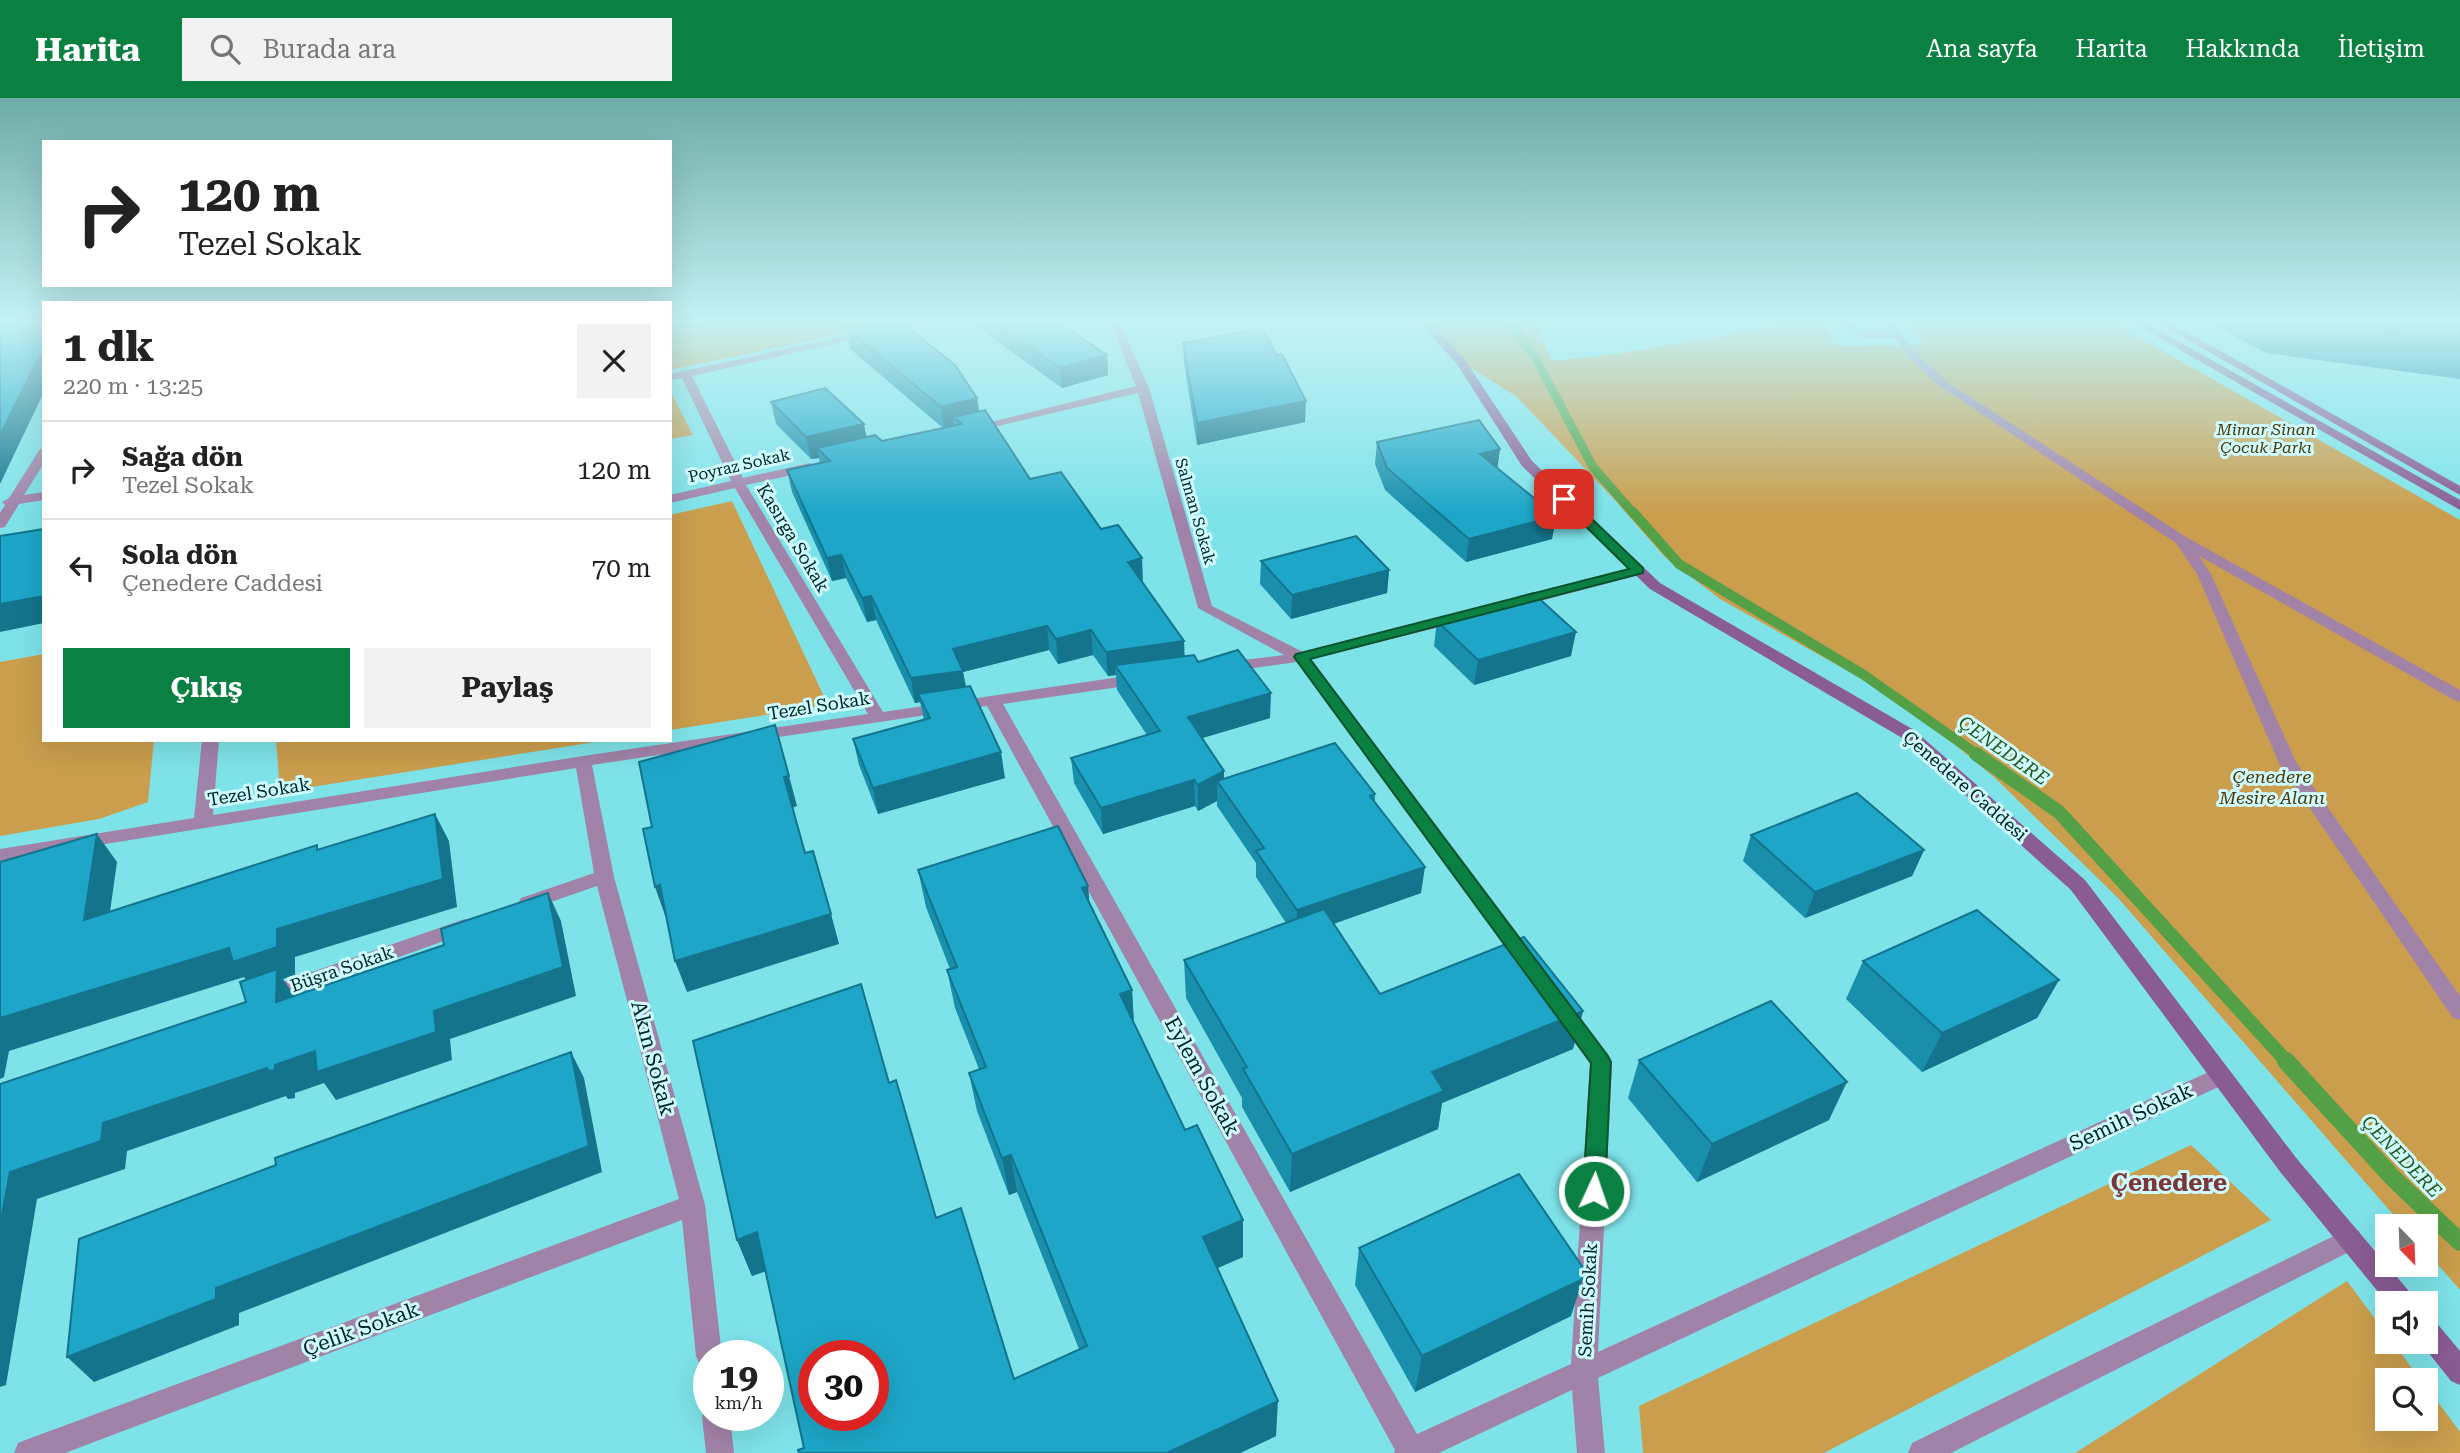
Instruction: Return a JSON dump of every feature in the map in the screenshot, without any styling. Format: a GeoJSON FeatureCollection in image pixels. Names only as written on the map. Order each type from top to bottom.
{"type":"FeatureCollection","features":[{"type":"Feature","properties":{"kind":"street","name":"Kasırga Sokak"},"geometry":{"type":"LineString","coordinates":[[692,386],[739,484],[877,716]]}},
{"type":"Feature","properties":{"kind":"street","name":"Çenedere Caddesi"},"geometry":{"type":"LineString","coordinates":[[1477,386],[1527,463],[1655,586],[1908,734],[2078,885],[2290,1166],[2393,1291]]}},
{"type":"Feature","properties":{"kind":"street"},"geometry":{"type":"LineString","coordinates":[[1947,386],[2181,540],[2460,698]]}},
{"type":"Feature","properties":{"kind":"street"},"geometry":{"type":"LineString","coordinates":[[2253,386],[2457,499]]}},
{"type":"Feature","properties":{"kind":"street"},"geometry":{"type":"LineString","coordinates":[[2269,386],[2457,499]]}},
{"type":"Feature","properties":{"kind":"street"},"geometry":{"type":"LineString","coordinates":[[955,433],[1143,388]]}},
{"type":"Feature","properties":{"kind":"street","name":"Salman Sokak"},"geometry":{"type":"LineString","coordinates":[[1143,388],[1205,608],[1301,657]]}},
{"type":"Feature","properties":{"kind":"street"},"geometry":{"type":"LineString","coordinates":[[0,524],[42,456]]}},
{"type":"Feature","properties":{"kind":"street","name":"Poyraz Sokak"},"geometry":{"type":"LineString","coordinates":[[672,499],[820,465]]}},
{"type":"Feature","properties":{"kind":"street"},"geometry":{"type":"LineString","coordinates":[[0,503],[42,496]]}},
{"type":"Feature","properties":{"kind":"street"},"geometry":{"type":"LineString","coordinates":[[2181,540],[2204,574],[2288,763],[2460,1013]]}},
{"type":"Feature","properties":{"kind":"street"},"geometry":{"type":"LineString","coordinates":[[1503,606],[1638,571]]}},
{"type":"Feature","properties":{"kind":"street"},"geometry":{"type":"LineString","coordinates":[[1205,670],[1301,657],[1476,613]]}},
{"type":"Feature","properties":{"kind":"street"},"geometry":{"type":"LineString","coordinates":[[1301,657],[1536,974]]}},
{"type":"Feature","properties":{"kind":"street","name":"Tezel Sokak"},"geometry":{"type":"LineString","coordinates":[[0,855],[583,761],[1164,676]]}},
{"type":"Feature","properties":{"kind":"street","name":"Eylem Sokak"},"geometry":{"type":"LineString","coordinates":[[992,700],[1410,1452]]}},
{"type":"Feature","properties":{"kind":"street"},"geometry":{"type":"LineString","coordinates":[[202,821],[211,742]]}},
{"type":"Feature","properties":{"kind":"street","name":"Akın Sokak"},"geometry":{"type":"LineString","coordinates":[[583,761],[604,877],[693,1205],[707,1340]]}},
{"type":"Feature","properties":{"kind":"street"},"geometry":{"type":"LineString","coordinates":[[512,909],[604,877]]}},
{"type":"Feature","properties":{"kind":"street","name":"Büşra Sokak"},"geometry":{"type":"LineString","coordinates":[[249,1002],[486,918]]}},
{"type":"Feature","properties":{"kind":"street","name":"Semih Sokak"},"geometry":{"type":"LineString","coordinates":[[1553,996],[1601,1062],[1584,1371],[1591,1453]]}},
{"type":"Feature","properties":{"kind":"street","name":"Semih Sokak"},"geometry":{"type":"LineString","coordinates":[[1410,1452],[2221,1076]]}},
{"type":"Feature","properties":{"kind":"street","name":"Çelik Sokak"},"geometry":{"type":"LineString","coordinates":[[29,1453],[693,1205]]}},
{"type":"Feature","properties":{"kind":"street"},"geometry":{"type":"LineString","coordinates":[[1922,1453],[2350,1239]]}},
{"type":"Feature","properties":{"kind":"street"},"geometry":{"type":"LineString","coordinates":[[2438,1344],[2460,1371]]}},
{"type":"Feature","properties":{"kind":"street"},"geometry":{"type":"LineString","coordinates":[[718,1431],[720,1453]]}},
{"type":"Feature","properties":{"kind":"green space","name":"Çenedere Mesire Alanı"},"geometry":{"type":"Polygon","coordinates":[[[1500,386],[2225,386],[2460,520],[2460,1290],[2438,1265],[2438,1214],[2393,1214],[2119,899],[1994,777],[1903,702],[1720,599],[1665,557],[1516,396],[1500,386]]]}},
{"type":"Feature","properties":{"kind":"green space"},"geometry":{"type":"Polygon","coordinates":[[[672,395],[693,435],[672,439],[672,395]]]}},
{"type":"Feature","properties":{"kind":"green space"},"geometry":{"type":"Polygon","coordinates":[[[732,501],[828,705],[672,730],[672,515],[732,501]]]}},
{"type":"Feature","properties":{"kind":"green space"},"geometry":{"type":"Polygon","coordinates":[[[42,654],[42,742],[154,742],[148,802],[99,819],[0,836],[0,662],[42,654]]]}},
{"type":"Feature","properties":{"kind":"green space"},"geometry":{"type":"Polygon","coordinates":[[[276,742],[595,742],[280,792],[276,742]]]}},
{"type":"Feature","properties":{"kind":"green space"},"geometry":{"type":"Polygon","coordinates":[[[2191,1145],[2271,1220],[1824,1453],[1643,1453],[1639,1406],[2191,1145]]]}},
{"type":"Feature","properties":{"kind":"green space"},"geometry":{"type":"Polygon","coordinates":[[[2347,1281],[2375,1319],[2375,1354],[2402,1354],[2412,1368],[2375,1368],[2375,1431],[2438,1431],[2438,1402],[2460,1432],[2460,1453],[2075,1453],[2347,1281]]]}},
{"type":"Feature","properties":{"kind":"building"},"geometry":{"type":"Polygon","coordinates":[[[0,386],[24,386],[0,435],[0,386]]]}},
{"type":"Feature","properties":{"kind":"building"},"geometry":{"type":"Polygon","coordinates":[[[916,386],[969,386],[977,398],[941,407],[916,386]]]}},
{"type":"Feature","properties":{"kind":"building"},"geometry":{"type":"Polygon","coordinates":[[[1191,386],[1298,386],[1306,401],[1197,423],[1191,386]]]}},
{"type":"Feature","properties":{"kind":"building"},"geometry":{"type":"Polygon","coordinates":[[[825,388],[864,424],[806,437],[771,402],[825,388]]]}},
{"type":"Feature","properties":{"kind":"building"},"geometry":{"type":"Polygon","coordinates":[[[985,410],[1030,479],[1061,472],[1101,529],[1118,525],[1142,558],[1128,562],[1184,641],[1106,652],[1091,630],[1056,639],[1047,626],[953,649],[963,671],[911,678],[871,596],[862,598],[841,555],[827,558],[787,470],[830,461],[817,448],[875,435],[882,441],[962,424],[953,417],[985,410]]]}},
{"type":"Feature","properties":{"kind":"building"},"geometry":{"type":"Polygon","coordinates":[[[1479,420],[1500,449],[1480,454],[1556,516],[1469,539],[1387,468],[1377,442],[1479,420]]]}},
{"type":"Feature","properties":{"kind":"building"},"geometry":{"type":"Polygon","coordinates":[[[42,529],[42,596],[0,604],[0,536],[42,529]]]}},
{"type":"Feature","properties":{"kind":"building"},"geometry":{"type":"Polygon","coordinates":[[[1356,536],[1389,570],[1292,595],[1261,561],[1356,536]]]}},
{"type":"Feature","properties":{"kind":"building"},"geometry":{"type":"Polygon","coordinates":[[[1533,593],[1576,632],[1478,660],[1437,621],[1533,593]]]}},
{"type":"Feature","properties":{"kind":"building"},"geometry":{"type":"Polygon","coordinates":[[[1238,650],[1271,693],[1188,717],[1224,771],[1198,785],[1194,780],[1101,808],[1071,758],[1160,731],[1115,665],[1194,655],[1198,662],[1238,650]]]}},
{"type":"Feature","properties":{"kind":"building"},"geometry":{"type":"Polygon","coordinates":[[[970,686],[1001,752],[873,788],[853,739],[930,718],[918,694],[970,686]]]}},
{"type":"Feature","properties":{"kind":"building"},"geometry":{"type":"Polygon","coordinates":[[[775,725],[789,776],[784,777],[805,853],[813,851],[831,914],[675,961],[660,885],[655,887],[643,829],[652,827],[639,762],[775,725]]]}},
{"type":"Feature","properties":{"kind":"building"},"geometry":{"type":"Polygon","coordinates":[[[1335,743],[1375,794],[1370,796],[1425,867],[1297,910],[1256,851],[1264,848],[1217,781],[1335,743]]]}},
{"type":"Feature","properties":{"kind":"building"},"geometry":{"type":"Polygon","coordinates":[[[1857,793],[1924,850],[1815,892],[1751,835],[1857,793]]]}},
{"type":"Feature","properties":{"kind":"building"},"geometry":{"type":"Polygon","coordinates":[[[435,814],[443,879],[277,929],[277,947],[233,962],[229,948],[0,1018],[0,862],[97,834],[84,920],[317,845],[317,850],[435,814]]]}},
{"type":"Feature","properties":{"kind":"building"},"geometry":{"type":"Polygon","coordinates":[[[1058,826],[1088,886],[1082,888],[1132,990],[1120,994],[1185,1130],[1197,1125],[1243,1220],[1203,1237],[1278,1401],[1167,1453],[799,1453],[798,1450],[804,1448],[800,1431],[889,1431],[889,1340],[798,1340],[798,1420],[784,1356],[784,1340],[780,1340],[757,1232],[737,1240],[693,1041],[861,984],[889,1083],[896,1080],[936,1218],[961,1208],[1014,1379],[1087,1346],[1011,1155],[1002,1158],[969,1073],[986,1067],[947,970],[957,967],[918,870],[1058,826]]]}},
{"type":"Feature","properties":{"kind":"building"},"geometry":{"type":"Polygon","coordinates":[[[548,893],[563,967],[434,1011],[436,1032],[317,1072],[315,1051],[275,1065],[275,1070],[268,1071],[267,1068],[103,1123],[101,1141],[10,1172],[0,1225],[0,1084],[246,1002],[240,982],[277,969],[276,1002],[444,945],[441,929],[548,893]]]}},
{"type":"Feature","properties":{"kind":"building"},"geometry":{"type":"Polygon","coordinates":[[[1324,909],[1380,994],[1524,937],[1583,1011],[1432,1072],[1444,1091],[1292,1154],[1243,1069],[1247,1067],[1184,960],[1324,909]]]}},
{"type":"Feature","properties":{"kind":"building"},"geometry":{"type":"Polygon","coordinates":[[[1977,910],[2059,980],[1942,1033],[1863,961],[1977,910]]]}},
{"type":"Feature","properties":{"kind":"building"},"geometry":{"type":"Polygon","coordinates":[[[1771,1001],[1847,1082],[1712,1144],[1639,1060],[1771,1001]]]}},
{"type":"Feature","properties":{"kind":"building"},"geometry":{"type":"Polygon","coordinates":[[[571,1052],[589,1146],[216,1288],[216,1299],[67,1357],[79,1239],[276,1165],[275,1158],[571,1052]]]}},
{"type":"Feature","properties":{"kind":"building"},"geometry":{"type":"Polygon","coordinates":[[[1519,1174],[1584,1269],[1583,1279],[1422,1356],[1359,1248],[1519,1174]]]}},
{"type":"Feature","properties":{"kind":"waterway","name":"ÇENEDERE"},"geometry":{"type":"LineString","coordinates":[[1550,386],[1593,467],[1634,514]]}},
{"type":"Feature","properties":{"kind":"waterway","name":"ÇENEDERE"},"geometry":{"type":"LineString","coordinates":[[1633,512],[1679,564],[1864,675],[1978,755]]}},
{"type":"Feature","properties":{"kind":"waterway","name":"ÇENEDERE"},"geometry":{"type":"LineString","coordinates":[[1976,754],[2059,812],[2288,1063]]}},
{"type":"Feature","properties":{"kind":"waterway","name":"ÇENEDERE"},"geometry":{"type":"LineString","coordinates":[[2286,1061],[2393,1178],[2460,1242]]}},
{"type":"Feature","properties":{"kind":"district","name":"Çenedere"},"geometry":{"type":"Point","coordinates":[2169,1183]}},
{"type":"Feature","properties":{"kind":"route"},"geometry":{"type":"LineString","coordinates":[[1564,499],[1638,571],[1301,657],[1601,1062],[1594,1191]]}},
{"type":"Feature","properties":{"kind":"park label","name":"Mimar Sinan Çocuk Parkı"},"geometry":{"type":"Point","coordinates":[2266,438]}}]}
